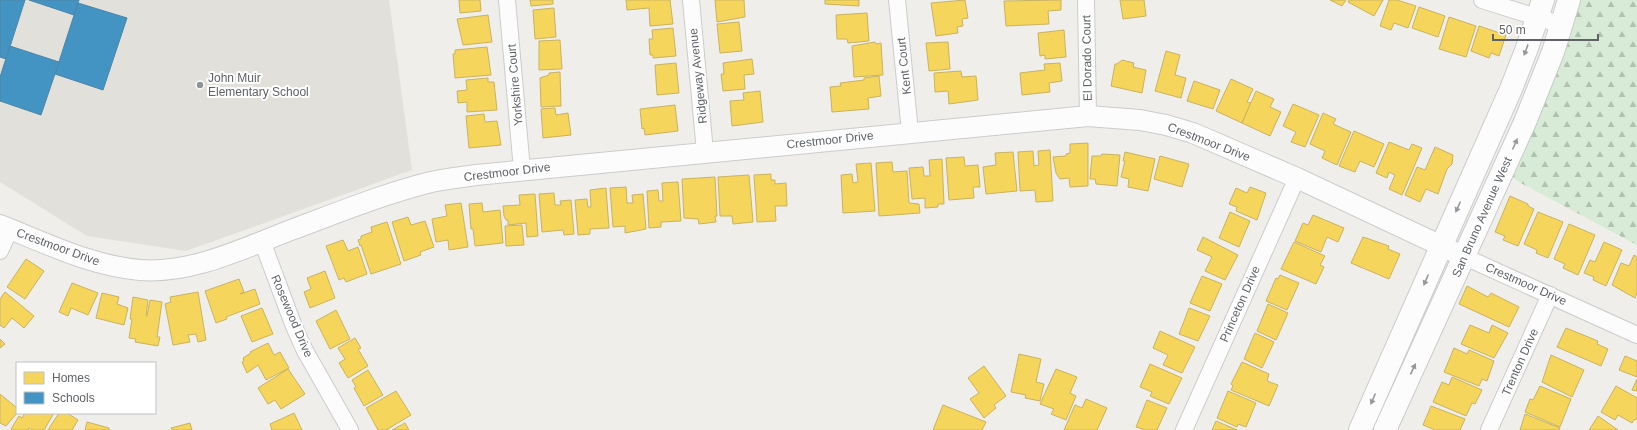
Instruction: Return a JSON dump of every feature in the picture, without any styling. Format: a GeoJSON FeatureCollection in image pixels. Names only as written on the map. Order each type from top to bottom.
{"type":"FeatureCollection","features":[{"type":"Feature","properties":{"kind":"main road","name":"San Bruno Avenue West"},"geometry":{"type":"LineString","coordinates":[[1385,430],[1465,257],[1534,101],[1570,0]]}},
{"type":"Feature","properties":{"kind":"main road"},"geometry":{"type":"LineString","coordinates":[[1360,430],[1441,244],[1511,89],[1540,9]]}},
{"type":"Feature","properties":{"kind":"street","name":"Yorkshire Court"},"geometry":{"type":"LineString","coordinates":[[507,0],[522,170]]}},
{"type":"Feature","properties":{"kind":"street","name":"Ridgeway Avenue"},"geometry":{"type":"LineString","coordinates":[[691,0],[705,152]]}},
{"type":"Feature","properties":{"kind":"street","name":"Kent Court"},"geometry":{"type":"LineString","coordinates":[[897,0],[910,132]]}},
{"type":"Feature","properties":{"kind":"street","name":"El Dorado Court"},"geometry":{"type":"LineString","coordinates":[[1086,0],[1088,116]]}},
{"type":"Feature","properties":{"kind":"street"},"geometry":{"type":"LineString","coordinates":[[1482,0],[1540,9],[1562,25]]}},
{"type":"Feature","properties":{"kind":"street","name":"Crestmoor Drive"},"geometry":{"type":"LineString","coordinates":[[5,227],[76,255],[109,265],[142,270],[172,269],[205,262],[387,195],[432,182],[522,170],[910,132],[1088,116],[1112,117],[1166,125],[1222,144],[1637,335]]}},
{"type":"Feature","properties":{"kind":"street","name":"Princeton Drive"},"geometry":{"type":"LineString","coordinates":[[1184,430],[1297,178]]}},
{"type":"Feature","properties":{"kind":"street"},"geometry":{"type":"LineString","coordinates":[[0,251],[5,227]]}},
{"type":"Feature","properties":{"kind":"street","name":"Rosewood Drive"},"geometry":{"type":"LineString","coordinates":[[262,241],[304,349],[350,430]]}},
{"type":"Feature","properties":{"kind":"street","name":"Trenton Drive"},"geometry":{"type":"LineString","coordinates":[[1489,430],[1550,295]]}},
{"type":"Feature","properties":{"kind":"shaded area","name":"John Muir Elementary School"},"geometry":{"type":"Polygon","coordinates":[[[0,0],[389,0],[412,170],[186,251],[87,236],[0,182],[0,0]]]}},
{"type":"Feature","properties":{"kind":"green space"},"geometry":{"type":"Polygon","coordinates":[[[1561,0],[1637,0],[1637,245],[1519,182],[1503,171],[1561,0]]]}},
{"type":"Feature","properties":{"kind":"building: Homes"},"geometry":{"type":"Polygon","coordinates":[[[459,0],[480,0],[481,11],[460,13],[459,0]]]}},
{"type":"Feature","properties":{"kind":"building: Homes"},"geometry":{"type":"Polygon","coordinates":[[[530,0],[553,0],[553,4],[531,6],[530,0]]]}},
{"type":"Feature","properties":{"kind":"building: Homes"},"geometry":{"type":"Polygon","coordinates":[[[626,0],[670,0],[673,24],[650,26],[649,8],[627,10],[626,0]]]}},
{"type":"Feature","properties":{"kind":"building: Homes"},"geometry":{"type":"Polygon","coordinates":[[[715,0],[744,0],[745,17],[717,22],[715,0]]]}},
{"type":"Feature","properties":{"kind":"building: Homes"},"geometry":{"type":"Polygon","coordinates":[[[825,0],[859,0],[859,6],[825,4],[825,0]]]}},
{"type":"Feature","properties":{"kind":"building: Homes"},"geometry":{"type":"Polygon","coordinates":[[[965,0],[968,18],[962,19],[963,26],[957,27],[958,33],[936,36],[931,3],[965,0]]]}},
{"type":"Feature","properties":{"kind":"building: Homes"},"geometry":{"type":"Polygon","coordinates":[[[1061,0],[1061,10],[1048,11],[1049,24],[1006,26],[1004,1],[1061,0]]]}},
{"type":"Feature","properties":{"kind":"building: Homes"},"geometry":{"type":"Polygon","coordinates":[[[1120,0],[1144,0],[1146,16],[1123,19],[1120,0]]]}},
{"type":"Feature","properties":{"kind":"building: Homes"},"geometry":{"type":"Polygon","coordinates":[[[1330,0],[1346,0],[1342,6],[1330,0]]]}},
{"type":"Feature","properties":{"kind":"building: Homes"},"geometry":{"type":"Polygon","coordinates":[[[1349,0],[1383,0],[1374,16],[1348,2],[1349,0]]]}},
{"type":"Feature","properties":{"kind":"building: Homes"},"geometry":{"type":"Polygon","coordinates":[[[1389,0],[1397,0],[1416,6],[1408,28],[1394,23],[1391,30],[1380,26],[1389,0]]]}},
{"type":"Feature","properties":{"kind":"building: Homes"},"geometry":{"type":"Polygon","coordinates":[[[1419,7],[1445,16],[1438,37],[1412,28],[1419,7]]]}},
{"type":"Feature","properties":{"kind":"building: Homes"},"geometry":{"type":"Polygon","coordinates":[[[554,8],[556,37],[535,39],[533,10],[554,8]]]}},
{"type":"Feature","properties":{"kind":"building: Homes"},"geometry":{"type":"Polygon","coordinates":[[[867,13],[869,41],[848,43],[847,39],[837,39],[836,15],[867,13]]]}},
{"type":"Feature","properties":{"kind":"building: Homes"},"geometry":{"type":"Polygon","coordinates":[[[488,15],[492,42],[463,45],[457,19],[488,15]]]}},
{"type":"Feature","properties":{"kind":"building: Homes"},"geometry":{"type":"Polygon","coordinates":[[[1449,17],[1476,26],[1466,57],[1439,49],[1449,17]]]}},
{"type":"Feature","properties":{"kind":"building: Homes"},"geometry":{"type":"Polygon","coordinates":[[[739,22],[742,51],[720,53],[717,24],[739,22]]]}},
{"type":"Feature","properties":{"kind":"building: Homes"},"geometry":{"type":"Polygon","coordinates":[[[1479,26],[1506,35],[1499,56],[1491,53],[1489,58],[1471,51],[1479,26]]]}},
{"type":"Feature","properties":{"kind":"building: Homes"},"geometry":{"type":"Polygon","coordinates":[[[673,28],[676,56],[653,58],[653,55],[650,55],[649,39],[653,39],[652,30],[673,28]]]}},
{"type":"Feature","properties":{"kind":"building: Homes"},"geometry":{"type":"Polygon","coordinates":[[[1064,30],[1066,57],[1045,59],[1045,55],[1040,56],[1038,33],[1064,30]]]}},
{"type":"Feature","properties":{"kind":"building: Homes"},"geometry":{"type":"Polygon","coordinates":[[[560,40],[562,69],[539,70],[539,41],[560,40]]]}},
{"type":"Feature","properties":{"kind":"building: Homes"},"geometry":{"type":"Polygon","coordinates":[[[875,42],[876,44],[881,43],[883,75],[854,77],[852,46],[875,42]]]}},
{"type":"Feature","properties":{"kind":"building: Homes"},"geometry":{"type":"Polygon","coordinates":[[[948,42],[950,69],[929,71],[926,43],[948,42]]]}},
{"type":"Feature","properties":{"kind":"building: Homes"},"geometry":{"type":"Polygon","coordinates":[[[487,47],[491,75],[455,78],[453,54],[455,54],[455,50],[487,47]]]}},
{"type":"Feature","properties":{"kind":"building: Homes"},"geometry":{"type":"Polygon","coordinates":[[[1166,51],[1180,55],[1175,75],[1186,78],[1181,98],[1155,91],[1166,51]]]}},
{"type":"Feature","properties":{"kind":"building: Homes"},"geometry":{"type":"Polygon","coordinates":[[[752,59],[754,74],[744,75],[745,89],[723,91],[721,74],[724,74],[723,63],[752,59]]]}},
{"type":"Feature","properties":{"kind":"building: Homes"},"geometry":{"type":"Polygon","coordinates":[[[1122,60],[1134,63],[1133,67],[1146,70],[1142,93],[1111,86],[1115,64],[1122,60]]]}},
{"type":"Feature","properties":{"kind":"building: Homes"},"geometry":{"type":"Polygon","coordinates":[[[676,63],[679,93],[657,95],[655,65],[676,63]]]}},
{"type":"Feature","properties":{"kind":"building: Homes"},"geometry":{"type":"Polygon","coordinates":[[[1060,63],[1062,81],[1049,83],[1050,92],[1022,95],[1020,73],[1045,70],[1044,64],[1060,63]]]}},
{"type":"Feature","properties":{"kind":"building: Homes"},"geometry":{"type":"Polygon","coordinates":[[[961,71],[962,77],[976,76],[978,100],[949,104],[948,91],[935,92],[934,73],[961,71]]]}},
{"type":"Feature","properties":{"kind":"building: Homes"},"geometry":{"type":"Polygon","coordinates":[[[560,72],[561,106],[541,107],[540,78],[549,75],[549,73],[560,72]]]}},
{"type":"Feature","properties":{"kind":"building: Homes"},"geometry":{"type":"Polygon","coordinates":[[[879,76],[881,96],[868,98],[869,109],[832,112],[830,87],[841,86],[840,83],[864,80],[864,78],[879,76]]]}},
{"type":"Feature","properties":{"kind":"building: Homes"},"geometry":{"type":"Polygon","coordinates":[[[488,78],[488,82],[494,82],[497,110],[467,112],[467,102],[458,103],[457,91],[467,90],[466,80],[488,78]]]}},
{"type":"Feature","properties":{"kind":"building: Homes"},"geometry":{"type":"Polygon","coordinates":[[[1231,79],[1253,89],[1247,102],[1251,103],[1242,123],[1216,111],[1231,79]]]}},
{"type":"Feature","properties":{"kind":"building: Homes"},"geometry":{"type":"Polygon","coordinates":[[[1194,81],[1220,90],[1213,109],[1187,101],[1194,81]]]}},
{"type":"Feature","properties":{"kind":"building: Homes"},"geometry":{"type":"Polygon","coordinates":[[[760,91],[763,122],[732,126],[730,101],[744,100],[743,93],[760,91]]]}},
{"type":"Feature","properties":{"kind":"building: Homes"},"geometry":{"type":"Polygon","coordinates":[[[1256,91],[1274,99],[1270,107],[1281,112],[1270,136],[1242,123],[1256,91]]]}},
{"type":"Feature","properties":{"kind":"building: Homes"},"geometry":{"type":"Polygon","coordinates":[[[1293,104],[1319,115],[1305,147],[1291,142],[1296,132],[1283,126],[1293,104]]]}},
{"type":"Feature","properties":{"kind":"building: Homes"},"geometry":{"type":"Polygon","coordinates":[[[675,105],[678,131],[645,135],[644,128],[642,129],[640,109],[675,105]]]}},
{"type":"Feature","properties":{"kind":"building: Homes"},"geometry":{"type":"Polygon","coordinates":[[[555,108],[556,115],[568,113],[571,135],[543,138],[541,109],[555,108]]]}},
{"type":"Feature","properties":{"kind":"building: Homes"},"geometry":{"type":"Polygon","coordinates":[[[1323,113],[1336,119],[1333,124],[1351,132],[1337,165],[1322,158],[1325,151],[1310,144],[1323,113]]]}},
{"type":"Feature","properties":{"kind":"building: Homes"},"geometry":{"type":"Polygon","coordinates":[[[484,114],[485,122],[497,121],[501,145],[469,148],[466,116],[484,114]]]}},
{"type":"Feature","properties":{"kind":"building: Homes"},"geometry":{"type":"Polygon","coordinates":[[[1354,131],[1384,144],[1374,167],[1360,161],[1355,172],[1339,166],[1354,131]]]}},
{"type":"Feature","properties":{"kind":"building: Homes"},"geometry":{"type":"Polygon","coordinates":[[[1389,142],[1409,150],[1412,144],[1422,148],[1402,195],[1389,189],[1395,175],[1389,172],[1387,178],[1376,173],[1389,142]]]}},
{"type":"Feature","properties":{"kind":"building: Homes"},"geometry":{"type":"Polygon","coordinates":[[[1088,143],[1088,186],[1070,187],[1069,178],[1060,179],[1056,173],[1053,157],[1066,156],[1066,154],[1070,153],[1070,144],[1088,143]]]}},
{"type":"Feature","properties":{"kind":"building: Homes"},"geometry":{"type":"Polygon","coordinates":[[[1435,147],[1453,155],[1452,164],[1447,169],[1438,194],[1426,189],[1420,202],[1405,195],[1417,167],[1425,170],[1435,147]]]}},
{"type":"Feature","properties":{"kind":"building: Homes"},"geometry":{"type":"Polygon","coordinates":[[[1050,150],[1053,201],[1036,202],[1035,190],[1020,191],[1018,152],[1033,151],[1034,166],[1039,165],[1038,151],[1050,150]]]}},
{"type":"Feature","properties":{"kind":"building: Homes"},"geometry":{"type":"Polygon","coordinates":[[[1013,152],[1017,191],[986,194],[983,167],[996,165],[995,153],[1013,152]]]}},
{"type":"Feature","properties":{"kind":"building: Homes"},"geometry":{"type":"Polygon","coordinates":[[[1125,152],[1155,159],[1148,191],[1128,187],[1129,179],[1121,177],[1125,161],[1123,161],[1125,152]]]}},
{"type":"Feature","properties":{"kind":"building: Homes"},"geometry":{"type":"Polygon","coordinates":[[[1102,154],[1120,155],[1117,186],[1096,184],[1095,179],[1090,179],[1092,156],[1101,156],[1102,154]]]}},
{"type":"Feature","properties":{"kind":"building: Homes"},"geometry":{"type":"Polygon","coordinates":[[[1160,156],[1189,164],[1182,187],[1154,179],[1160,156]]]}},
{"type":"Feature","properties":{"kind":"building: Homes"},"geometry":{"type":"Polygon","coordinates":[[[964,157],[965,166],[978,165],[980,187],[973,187],[974,198],[949,200],[946,158],[964,157]]]}},
{"type":"Feature","properties":{"kind":"building: Homes"},"geometry":{"type":"Polygon","coordinates":[[[942,159],[944,204],[938,204],[938,207],[925,208],[925,198],[912,199],[909,168],[923,167],[924,176],[930,176],[929,160],[942,159]]]}},
{"type":"Feature","properties":{"kind":"building: Homes"},"geometry":{"type":"Polygon","coordinates":[[[892,162],[893,172],[907,171],[909,203],[919,204],[920,213],[879,216],[876,163],[892,162]]]}},
{"type":"Feature","properties":{"kind":"building: Homes"},"geometry":{"type":"Polygon","coordinates":[[[871,163],[875,211],[843,213],[841,175],[852,174],[853,183],[858,182],[856,164],[871,163]]]}},
{"type":"Feature","properties":{"kind":"building: Homes"},"geometry":{"type":"Polygon","coordinates":[[[771,174],[771,180],[775,180],[775,184],[786,183],[787,206],[775,206],[776,221],[757,222],[754,175],[771,174]]]}},
{"type":"Feature","properties":{"kind":"building: Homes"},"geometry":{"type":"Polygon","coordinates":[[[749,175],[753,222],[733,224],[732,216],[720,216],[718,177],[749,175]]]}},
{"type":"Feature","properties":{"kind":"building: Homes"},"geometry":{"type":"Polygon","coordinates":[[[715,177],[716,222],[699,224],[698,219],[684,218],[682,179],[715,177]]]}},
{"type":"Feature","properties":{"kind":"building: Homes"},"geometry":{"type":"Polygon","coordinates":[[[678,182],[681,221],[661,222],[661,227],[649,228],[647,191],[658,190],[659,201],[663,201],[662,183],[678,182]]]}},
{"type":"Feature","properties":{"kind":"building: Homes"},"geometry":{"type":"Polygon","coordinates":[[[626,187],[627,203],[633,203],[632,195],[643,194],[646,229],[625,233],[625,226],[613,227],[610,188],[626,187]]]}},
{"type":"Feature","properties":{"kind":"building: Homes"},"geometry":{"type":"Polygon","coordinates":[[[1250,187],[1266,193],[1257,220],[1236,211],[1237,207],[1229,204],[1236,188],[1247,193],[1250,187]]]}},
{"type":"Feature","properties":{"kind":"building: Homes"},"geometry":{"type":"Polygon","coordinates":[[[606,188],[609,228],[590,229],[590,234],[578,235],[575,200],[587,199],[588,207],[591,207],[590,190],[606,188]]]}},
{"type":"Feature","properties":{"kind":"building: Homes"},"geometry":{"type":"Polygon","coordinates":[[[554,193],[555,205],[561,205],[560,201],[571,200],[574,234],[564,235],[563,230],[542,232],[539,194],[554,193]]]}},
{"type":"Feature","properties":{"kind":"building: Homes"},"geometry":{"type":"Polygon","coordinates":[[[535,194],[538,236],[527,237],[526,223],[508,225],[508,220],[506,220],[504,216],[503,206],[520,205],[519,195],[535,194]]]}},
{"type":"Feature","properties":{"kind":"building: Homes"},"geometry":{"type":"Polygon","coordinates":[[[1510,196],[1528,204],[1528,206],[1534,209],[1518,246],[1503,240],[1505,236],[1495,232],[1510,196]]]}},
{"type":"Feature","properties":{"kind":"building: Homes"},"geometry":{"type":"Polygon","coordinates":[[[461,203],[468,247],[449,250],[448,240],[436,242],[432,219],[447,216],[445,205],[461,203]]]}},
{"type":"Feature","properties":{"kind":"building: Homes"},"geometry":{"type":"Polygon","coordinates":[[[482,203],[483,212],[500,210],[503,243],[475,246],[473,229],[471,229],[469,204],[482,203]]]}},
{"type":"Feature","properties":{"kind":"building: Homes"},"geometry":{"type":"Polygon","coordinates":[[[1230,212],[1250,221],[1239,247],[1219,238],[1230,212]]]}},
{"type":"Feature","properties":{"kind":"building: Homes"},"geometry":{"type":"Polygon","coordinates":[[[1538,212],[1563,222],[1548,258],[1536,253],[1537,250],[1524,244],[1538,212]]]}},
{"type":"Feature","properties":{"kind":"building: Homes"},"geometry":{"type":"Polygon","coordinates":[[[1313,215],[1344,228],[1338,242],[1327,237],[1321,252],[1295,241],[1303,223],[1308,225],[1313,215]]]}},
{"type":"Feature","properties":{"kind":"building: Homes"},"geometry":{"type":"Polygon","coordinates":[[[408,217],[411,225],[425,221],[434,247],[420,252],[421,255],[404,261],[392,222],[408,217]]]}},
{"type":"Feature","properties":{"kind":"building: Homes"},"geometry":{"type":"Polygon","coordinates":[[[387,222],[401,264],[371,274],[358,240],[361,239],[361,236],[372,232],[371,227],[387,222]]]}},
{"type":"Feature","properties":{"kind":"building: Homes"},"geometry":{"type":"Polygon","coordinates":[[[1569,224],[1595,235],[1578,275],[1563,268],[1565,264],[1554,259],[1569,224]]]}},
{"type":"Feature","properties":{"kind":"building: Homes"},"geometry":{"type":"Polygon","coordinates":[[[522,225],[524,245],[506,246],[505,226],[522,225]]]}},
{"type":"Feature","properties":{"kind":"building: Homes"},"geometry":{"type":"Polygon","coordinates":[[[1203,237],[1238,255],[1225,280],[1205,271],[1212,257],[1197,250],[1203,237]]]}},
{"type":"Feature","properties":{"kind":"building: Homes"},"geometry":{"type":"Polygon","coordinates":[[[1363,237],[1389,246],[1388,249],[1400,254],[1389,279],[1351,263],[1363,237]]]}},
{"type":"Feature","properties":{"kind":"building: Homes"},"geometry":{"type":"Polygon","coordinates":[[[343,240],[348,251],[358,247],[367,274],[346,282],[344,278],[339,280],[326,246],[343,240]]]}},
{"type":"Feature","properties":{"kind":"building: Homes"},"geometry":{"type":"Polygon","coordinates":[[[1294,242],[1325,256],[1320,265],[1324,267],[1316,284],[1281,269],[1294,242]]]}},
{"type":"Feature","properties":{"kind":"building: Homes"},"geometry":{"type":"Polygon","coordinates":[[[1604,242],[1622,250],[1606,286],[1593,280],[1594,277],[1584,273],[1590,260],[1595,262],[1604,242]]]}},
{"type":"Feature","properties":{"kind":"building: Homes"},"geometry":{"type":"Polygon","coordinates":[[[1634,255],[1637,257],[1637,293],[1635,298],[1612,285],[1621,263],[1629,266],[1634,255]]]}},
{"type":"Feature","properties":{"kind":"building: Homes"},"geometry":{"type":"Polygon","coordinates":[[[26,259],[44,271],[25,299],[7,287],[26,259]]]}},
{"type":"Feature","properties":{"kind":"building: Homes"},"geometry":{"type":"Polygon","coordinates":[[[325,271],[335,298],[310,308],[304,292],[311,289],[307,278],[325,271]]]}},
{"type":"Feature","properties":{"kind":"building: Homes"},"geometry":{"type":"Polygon","coordinates":[[[1280,275],[1299,283],[1287,310],[1266,301],[1276,278],[1278,279],[1280,275]]]}},
{"type":"Feature","properties":{"kind":"building: Homes"},"geometry":{"type":"Polygon","coordinates":[[[1202,276],[1222,284],[1210,311],[1190,303],[1202,276]]]}},
{"type":"Feature","properties":{"kind":"building: Homes"},"geometry":{"type":"Polygon","coordinates":[[[239,279],[244,292],[240,294],[255,289],[260,304],[226,317],[227,319],[216,323],[205,291],[239,279]]]}},
{"type":"Feature","properties":{"kind":"building: Homes"},"geometry":{"type":"Polygon","coordinates":[[[72,283],[98,293],[88,315],[71,308],[68,316],[59,312],[72,283]]]}},
{"type":"Feature","properties":{"kind":"building: Homes"},"geometry":{"type":"Polygon","coordinates":[[[1467,286],[1488,297],[1491,293],[1519,307],[1509,327],[1459,304],[1467,286]]]}},
{"type":"Feature","properties":{"kind":"building: Homes"},"geometry":{"type":"Polygon","coordinates":[[[5,292],[34,316],[24,328],[12,318],[4,328],[0,325],[0,299],[5,292]]]}},
{"type":"Feature","properties":{"kind":"building: Homes"},"geometry":{"type":"Polygon","coordinates":[[[198,292],[206,340],[198,342],[196,334],[188,335],[190,342],[173,345],[165,304],[171,302],[170,297],[198,292]]]}},
{"type":"Feature","properties":{"kind":"building: Homes"},"geometry":{"type":"Polygon","coordinates":[[[102,293],[119,297],[117,304],[128,308],[124,325],[96,318],[102,293]]]}},
{"type":"Feature","properties":{"kind":"building: Homes"},"geometry":{"type":"Polygon","coordinates":[[[133,297],[148,300],[146,316],[150,300],[162,302],[157,337],[160,337],[158,346],[135,342],[136,339],[129,338],[133,297]]]}},
{"type":"Feature","properties":{"kind":"building: Homes"},"geometry":{"type":"Polygon","coordinates":[[[1268,304],[1288,313],[1276,340],[1257,331],[1268,304]]]}},
{"type":"Feature","properties":{"kind":"building: Homes"},"geometry":{"type":"Polygon","coordinates":[[[262,308],[273,334],[252,342],[241,316],[262,308]]]}},
{"type":"Feature","properties":{"kind":"building: Homes"},"geometry":{"type":"Polygon","coordinates":[[[1189,308],[1210,316],[1198,341],[1179,334],[1189,308]]]}},
{"type":"Feature","properties":{"kind":"building: Homes"},"geometry":{"type":"Polygon","coordinates":[[[336,310],[350,339],[330,349],[316,321],[336,310]]]}},
{"type":"Feature","properties":{"kind":"building: Homes"},"geometry":{"type":"Polygon","coordinates":[[[1470,325],[1489,333],[1492,325],[1508,333],[1494,358],[1461,344],[1470,325]]]}},
{"type":"Feature","properties":{"kind":"building: Homes"},"geometry":{"type":"Polygon","coordinates":[[[1566,328],[1598,341],[1597,344],[1608,349],[1601,366],[1557,347],[1566,328]]]}},
{"type":"Feature","properties":{"kind":"building: Homes"},"geometry":{"type":"Polygon","coordinates":[[[1160,331],[1195,347],[1182,373],[1163,365],[1168,355],[1153,348],[1160,331]]]}},
{"type":"Feature","properties":{"kind":"building: Homes"},"geometry":{"type":"Polygon","coordinates":[[[1255,333],[1274,342],[1262,368],[1244,359],[1255,333]]]}},
{"type":"Feature","properties":{"kind":"building: Homes"},"geometry":{"type":"Polygon","coordinates":[[[355,338],[361,348],[358,349],[368,366],[348,378],[339,363],[345,359],[338,348],[355,338]]]}},
{"type":"Feature","properties":{"kind":"building: Homes"},"geometry":{"type":"Polygon","coordinates":[[[0,339],[5,344],[0,348],[0,339]]]}},
{"type":"Feature","properties":{"kind":"building: Homes"},"geometry":{"type":"Polygon","coordinates":[[[268,343],[274,355],[280,352],[289,368],[266,380],[258,365],[247,373],[242,362],[244,361],[243,358],[251,353],[250,352],[268,343]]]}},
{"type":"Feature","properties":{"kind":"building: Homes"},"geometry":{"type":"Polygon","coordinates":[[[1454,348],[1467,354],[1469,350],[1494,361],[1487,381],[1482,379],[1479,386],[1444,372],[1454,348]]]}},
{"type":"Feature","properties":{"kind":"building: Homes"},"geometry":{"type":"Polygon","coordinates":[[[1019,354],[1041,359],[1036,382],[1044,384],[1040,401],[1025,398],[1026,395],[1011,392],[1019,354]]]}},
{"type":"Feature","properties":{"kind":"building: Homes"},"geometry":{"type":"Polygon","coordinates":[[[1551,355],[1584,370],[1572,397],[1542,382],[1551,355]]]}},
{"type":"Feature","properties":{"kind":"building: Homes"},"geometry":{"type":"Polygon","coordinates":[[[1625,356],[1637,361],[1637,377],[1619,370],[1625,356]]]}},
{"type":"Feature","properties":{"kind":"building: Homes"},"geometry":{"type":"Polygon","coordinates":[[[1242,362],[1269,374],[1267,381],[1278,385],[1269,406],[1231,390],[1233,386],[1231,384],[1242,362]]]}},
{"type":"Feature","properties":{"kind":"building: Homes"},"geometry":{"type":"Polygon","coordinates":[[[1150,364],[1182,378],[1169,404],[1150,396],[1152,392],[1140,387],[1150,364]]]}},
{"type":"Feature","properties":{"kind":"building: Homes"},"geometry":{"type":"Polygon","coordinates":[[[984,366],[1006,396],[994,405],[996,408],[984,418],[970,399],[979,393],[968,378],[984,366]]]}},
{"type":"Feature","properties":{"kind":"building: Homes"},"geometry":{"type":"Polygon","coordinates":[[[288,369],[305,394],[281,409],[275,400],[268,404],[258,388],[288,369]]]}},
{"type":"Feature","properties":{"kind":"building: Homes"},"geometry":{"type":"Polygon","coordinates":[[[1056,369],[1077,377],[1070,393],[1076,396],[1066,420],[1051,414],[1054,409],[1040,404],[1056,369]]]}},
{"type":"Feature","properties":{"kind":"building: Homes"},"geometry":{"type":"Polygon","coordinates":[[[368,370],[383,395],[364,406],[354,388],[356,387],[352,380],[368,370]]]}},
{"type":"Feature","properties":{"kind":"building: Homes"},"geometry":{"type":"Polygon","coordinates":[[[1452,377],[1482,390],[1475,404],[1472,403],[1466,416],[1433,402],[1442,382],[1449,385],[1452,377]]]}},
{"type":"Feature","properties":{"kind":"building: Homes"},"geometry":{"type":"Polygon","coordinates":[[[1637,379],[1637,391],[1632,390],[1637,379]]]}},
{"type":"Feature","properties":{"kind":"building: Homes"},"geometry":{"type":"Polygon","coordinates":[[[1540,386],[1571,399],[1560,427],[1525,412],[1530,399],[1533,400],[1540,386]]]}},
{"type":"Feature","properties":{"kind":"building: Homes"},"geometry":{"type":"Polygon","coordinates":[[[1616,386],[1637,398],[1637,420],[1635,419],[1632,423],[1618,415],[1615,420],[1601,412],[1616,386]]]}},
{"type":"Feature","properties":{"kind":"building: Homes"},"geometry":{"type":"Polygon","coordinates":[[[396,391],[411,415],[386,430],[378,430],[366,408],[396,391]]]}},
{"type":"Feature","properties":{"kind":"building: Homes"},"geometry":{"type":"Polygon","coordinates":[[[1228,391],[1256,403],[1246,427],[1238,424],[1237,427],[1217,418],[1228,391]]]}},
{"type":"Feature","properties":{"kind":"building: Homes"},"geometry":{"type":"Polygon","coordinates":[[[0,394],[16,407],[16,414],[6,426],[0,423],[0,394]]]}},
{"type":"Feature","properties":{"kind":"building: Homes"},"geometry":{"type":"Polygon","coordinates":[[[1086,399],[1107,408],[1097,430],[1064,430],[1075,405],[1082,408],[1086,399]]]}},
{"type":"Feature","properties":{"kind":"building: Homes"},"geometry":{"type":"Polygon","coordinates":[[[1147,400],[1167,408],[1157,430],[1145,430],[1136,427],[1147,400]]]}},
{"type":"Feature","properties":{"kind":"building: Homes"},"geometry":{"type":"Polygon","coordinates":[[[943,405],[986,422],[982,430],[933,430],[943,405]]]}},
{"type":"Feature","properties":{"kind":"building: Homes"},"geometry":{"type":"Polygon","coordinates":[[[1431,406],[1465,419],[1460,430],[1435,430],[1423,425],[1431,406]]]}},
{"type":"Feature","properties":{"kind":"building: Homes"},"geometry":{"type":"Polygon","coordinates":[[[294,413],[302,430],[272,430],[270,424],[294,413]]]}},
{"type":"Feature","properties":{"kind":"building: Homes"},"geometry":{"type":"Polygon","coordinates":[[[24,414],[53,414],[44,430],[33,430],[29,428],[28,430],[11,429],[19,416],[22,418],[24,414]]]}},
{"type":"Feature","properties":{"kind":"building: Homes"},"geometry":{"type":"Polygon","coordinates":[[[58,414],[69,414],[78,420],[72,430],[48,430],[58,414]]]}},
{"type":"Feature","properties":{"kind":"building: Homes"},"geometry":{"type":"Polygon","coordinates":[[[1525,414],[1560,428],[1559,430],[1520,430],[1525,414]]]}},
{"type":"Feature","properties":{"kind":"building: Homes"},"geometry":{"type":"Polygon","coordinates":[[[1598,416],[1618,430],[1589,430],[1598,416]]]}},
{"type":"Feature","properties":{"kind":"building: Homes"},"geometry":{"type":"Polygon","coordinates":[[[1216,421],[1237,430],[1212,430],[1216,421]]]}},
{"type":"Feature","properties":{"kind":"building: Homes"},"geometry":{"type":"Polygon","coordinates":[[[87,422],[109,428],[109,430],[85,430],[87,422]]]}},
{"type":"Feature","properties":{"kind":"building: Homes"},"geometry":{"type":"Polygon","coordinates":[[[190,423],[192,430],[172,430],[171,428],[190,423]]]}},
{"type":"Feature","properties":{"kind":"building: Homes"},"geometry":{"type":"Polygon","coordinates":[[[405,423],[409,430],[392,430],[405,423]]]}},
{"type":"Feature","properties":{"kind":"building: Schools"},"geometry":{"type":"Polygon","coordinates":[[[0,0],[25,0],[6,59],[0,57],[0,0]]]}},
{"type":"Feature","properties":{"kind":"building: Schools"},"geometry":{"type":"Polygon","coordinates":[[[29,0],[79,0],[74,15],[29,0]]]}},
{"type":"Feature","properties":{"kind":"building: Schools"},"geometry":{"type":"Polygon","coordinates":[[[78,3],[127,18],[103,90],[55,74],[78,3]]]}},
{"type":"Feature","properties":{"kind":"building: Schools"},"geometry":{"type":"Polygon","coordinates":[[[10,46],[59,62],[41,115],[0,101],[0,77],[10,46]]]}},
{"type":"Feature","properties":{"kind":"place","name":"John Muir Elementary School"},"geometry":{"type":"Point","coordinates":[200,85]}}]}
